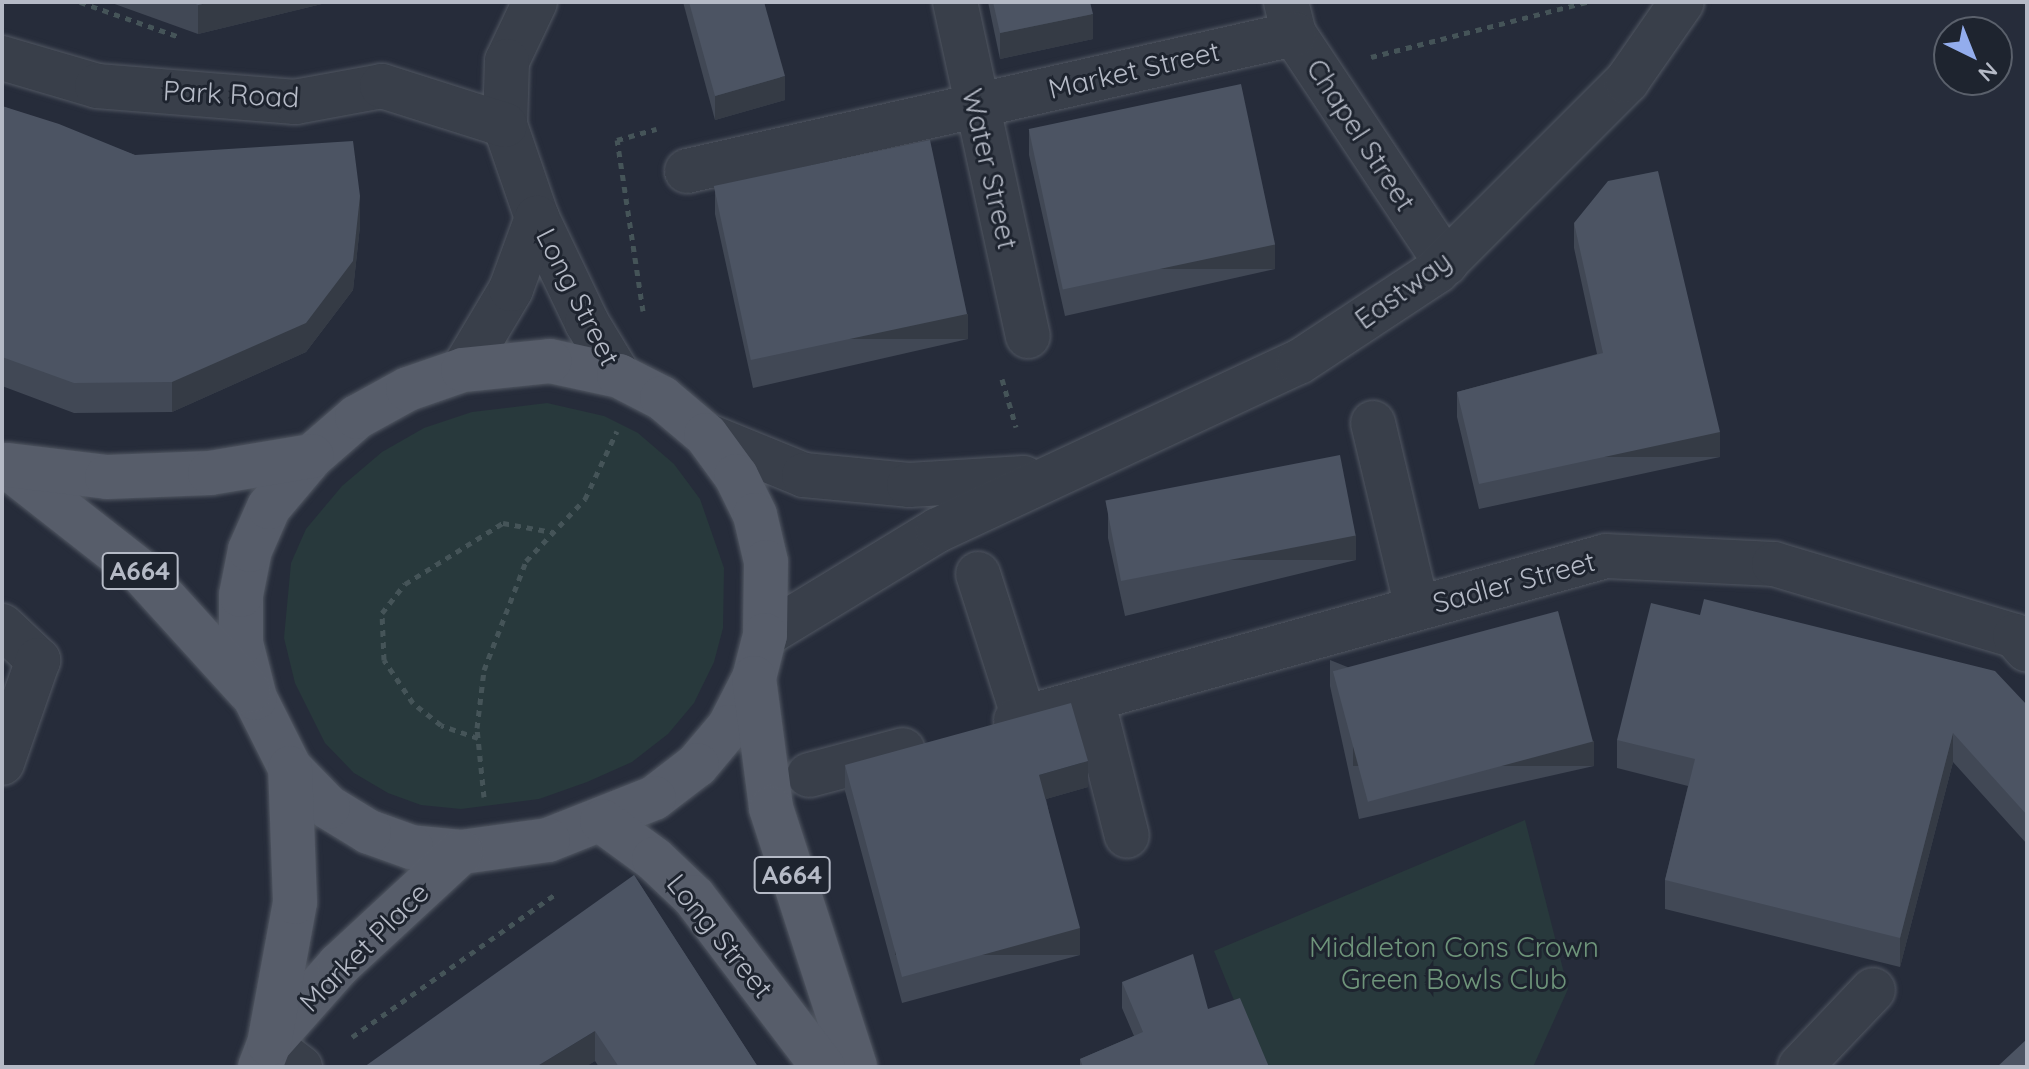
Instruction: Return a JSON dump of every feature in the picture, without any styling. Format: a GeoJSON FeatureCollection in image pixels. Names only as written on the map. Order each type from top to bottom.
{"type":"FeatureCollection","features":[{"type":"Feature","properties":{"kind":"main road","name":"A664"},"geometry":{"type":"LineString","coordinates":[[550,361],[619,376],[662,398],[706,435],[736,476],[755,515],[766,562],[765,635],[754,678],[729,727],[697,765],[654,798],[602,821],[548,840],[461,852],[411,847],[369,832],[328,807],[290,768],[255,698],[241,643],[241,595],[250,550],[269,507],[312,456],[357,417],[408,389],[463,370],[550,361]]}},
{"type":"Feature","properties":{"kind":"main road","name":"A664"},"geometry":{"type":"LineString","coordinates":[[4,464],[122,476],[210,473],[312,456]]}},
{"type":"Feature","properties":{"kind":"main road","name":"A664"},"geometry":{"type":"LineString","coordinates":[[4,464],[140,571],[255,698]]}},
{"type":"Feature","properties":{"kind":"main road","name":"A664"},"geometry":{"type":"LineString","coordinates":[[754,678],[771,808],[855,1067]]}},
{"type":"Feature","properties":{"kind":"main road","name":"Market Place"},"geometry":{"type":"LineString","coordinates":[[276,1059],[295,902],[290,768]]}},
{"type":"Feature","properties":{"kind":"main road","name":"Long Street"},"geometry":{"type":"LineString","coordinates":[[602,821],[654,859],[694,897],[823,1067]]}},
{"type":"Feature","properties":{"kind":"main road","name":"Market Place"},"geometry":{"type":"LineString","coordinates":[[276,1059],[339,965],[461,852]]}},
{"type":"Feature","properties":{"kind":"street","name":"Long Street"},"geometry":{"type":"LineString","coordinates":[[535,2],[507,61],[505,125],[537,218],[587,323],[619,376]]}},
{"type":"Feature","properties":{"kind":"street","name":"Water Street"},"geometry":{"type":"LineString","coordinates":[[955,2],[975,106],[1028,336]]}},
{"type":"Feature","properties":{"kind":"street","name":"Eastway"},"geometry":{"type":"LineString","coordinates":[[765,635],[894,554],[1046,477],[1299,362],[1446,263],[1627,81],[1682,2]]}},
{"type":"Feature","properties":{"kind":"street","name":"Market Street"},"geometry":{"type":"LineString","coordinates":[[687,171],[975,106],[1290,18]]}},
{"type":"Feature","properties":{"kind":"street","name":"Chapel Street"},"geometry":{"type":"LineString","coordinates":[[1290,18],[1323,78],[1446,263]]}},
{"type":"Feature","properties":{"kind":"street","name":"Park Road"},"geometry":{"type":"LineString","coordinates":[[2,58],[97,86],[295,102],[382,86],[505,125]]}},
{"type":"Feature","properties":{"kind":"street","name":"Long Street"},"geometry":{"type":"LineString","coordinates":[[463,370],[511,289],[537,218]]}},
{"type":"Feature","properties":{"kind":"street"},"geometry":{"type":"LineString","coordinates":[[1373,423],[1417,608]]}},
{"type":"Feature","properties":{"kind":"street","name":"Eastway"},"geometry":{"type":"LineString","coordinates":[[706,435],[804,475],[909,485],[1046,477]]}},
{"type":"Feature","properties":{"kind":"street","name":"Sadler Street"},"geometry":{"type":"LineString","coordinates":[[981,729],[1606,556],[1774,564],[2015,636],[2027,650]]}},
{"type":"Feature","properties":{"kind":"street"},"geometry":{"type":"LineString","coordinates":[[978,574],[1024,718]]}},
{"type":"Feature","properties":{"kind":"street"},"geometry":{"type":"LineString","coordinates":[[2,626],[38,660],[2,763]]}},
{"type":"Feature","properties":{"kind":"street"},"geometry":{"type":"LineString","coordinates":[[1092,699],[1127,836]]}},
{"type":"Feature","properties":{"kind":"street"},"geometry":{"type":"LineString","coordinates":[[809,775],[938,740]]}},
{"type":"Feature","properties":{"kind":"street"},"geometry":{"type":"LineString","coordinates":[[1800,1067],[1873,990]]}},
{"type":"Feature","properties":{"kind":"path"},"geometry":{"type":"LineString","coordinates":[[1323,78],[1343,64],[1587,2]]}},
{"type":"Feature","properties":{"kind":"path"},"geometry":{"type":"LineString","coordinates":[[644,315],[617,140],[661,128]]}},
{"type":"Feature","properties":{"kind":"path"},"geometry":{"type":"LineString","coordinates":[[485,802],[478,738],[484,670],[526,561],[585,499],[617,430]]}},
{"type":"Feature","properties":{"kind":"path"},"geometry":{"type":"LineString","coordinates":[[478,738],[441,725],[413,703],[384,660],[382,613],[405,584],[503,523],[553,532]]}},
{"type":"Feature","properties":{"kind":"path"},"geometry":{"type":"LineString","coordinates":[[352,1037],[563,890]]}},
{"type":"Feature","properties":{"kind":"green space"},"geometry":{"type":"Polygon","coordinates":[[[547,403],[604,416],[638,433],[674,464],[700,499],[724,568],[723,628],[714,662],[694,703],[668,734],[632,762],[539,799],[461,809],[421,805],[388,793],[354,773],[325,743],[295,683],[284,638],[291,563],[306,529],[342,486],[382,452],[424,428],[472,412],[547,403]]]}},
{"type":"Feature","properties":{"kind":"green space","name":"Middleton Cons Crown Green Bowls Club"},"geometry":{"type":"Polygon","coordinates":[[[1525,820],[1568,989],[1533,1067],[1261,1067],[1214,951],[1525,820]]]}},
{"type":"Feature","properties":{"kind":"building"},"geometry":{"type":"Polygon","coordinates":[[[689,2],[764,2],[785,76],[715,96],[689,2]]]}},
{"type":"Feature","properties":{"kind":"building"},"geometry":{"type":"Polygon","coordinates":[[[993,2],[1090,2],[1093,14],[1000,33],[993,2]]]}},
{"type":"Feature","properties":{"kind":"building"},"geometry":{"type":"Polygon","coordinates":[[[1241,84],[1275,244],[1063,290],[1029,129],[1241,84]]]}},
{"type":"Feature","properties":{"kind":"building"},"geometry":{"type":"Polygon","coordinates":[[[2,106],[59,124],[135,155],[353,141],[360,196],[353,261],[306,323],[172,382],[74,383],[2,357],[2,106]]]}},
{"type":"Feature","properties":{"kind":"building"},"geometry":{"type":"Polygon","coordinates":[[[930,140],[967,314],[751,360],[714,186],[930,140]]]}},
{"type":"Feature","properties":{"kind":"building"},"geometry":{"type":"Polygon","coordinates":[[[1658,171],[1720,432],[1479,484],[1457,392],[1603,353],[1574,223],[1608,181],[1658,171]]]}},
{"type":"Feature","properties":{"kind":"building"},"geometry":{"type":"Polygon","coordinates":[[[1340,455],[1356,535],[1121,581],[1105,501],[1340,455]]]}},
{"type":"Feature","properties":{"kind":"building"},"geometry":{"type":"Polygon","coordinates":[[[1704,599],[1995,671],[2027,705],[2027,815],[1953,733],[1900,938],[1665,880],[1695,759],[1617,740],[1651,603],[1700,615],[1704,599]]]}},
{"type":"Feature","properties":{"kind":"building"},"geometry":{"type":"Polygon","coordinates":[[[1558,611],[1593,741],[1368,802],[1333,671],[1558,611]]]}},
{"type":"Feature","properties":{"kind":"building"},"geometry":{"type":"Polygon","coordinates":[[[1071,703],[1088,761],[1039,775],[1080,928],[902,977],[845,765],[1071,703]]]}},
{"type":"Feature","properties":{"kind":"building"},"geometry":{"type":"Polygon","coordinates":[[[634,875],[758,1067],[619,1067],[595,1031],[536,1067],[364,1067],[634,875]]]}},
{"type":"Feature","properties":{"kind":"building"},"geometry":{"type":"Polygon","coordinates":[[[1193,954],[1208,1009],[1240,998],[1269,1067],[1083,1067],[1080,1059],[1143,1032],[1122,982],[1193,954]]]}},
{"type":"Feature","properties":{"kind":"building"},"geometry":{"type":"Polygon","coordinates":[[[2027,1039],[2027,1067],[1997,1067],[2027,1039]]]}}]}
